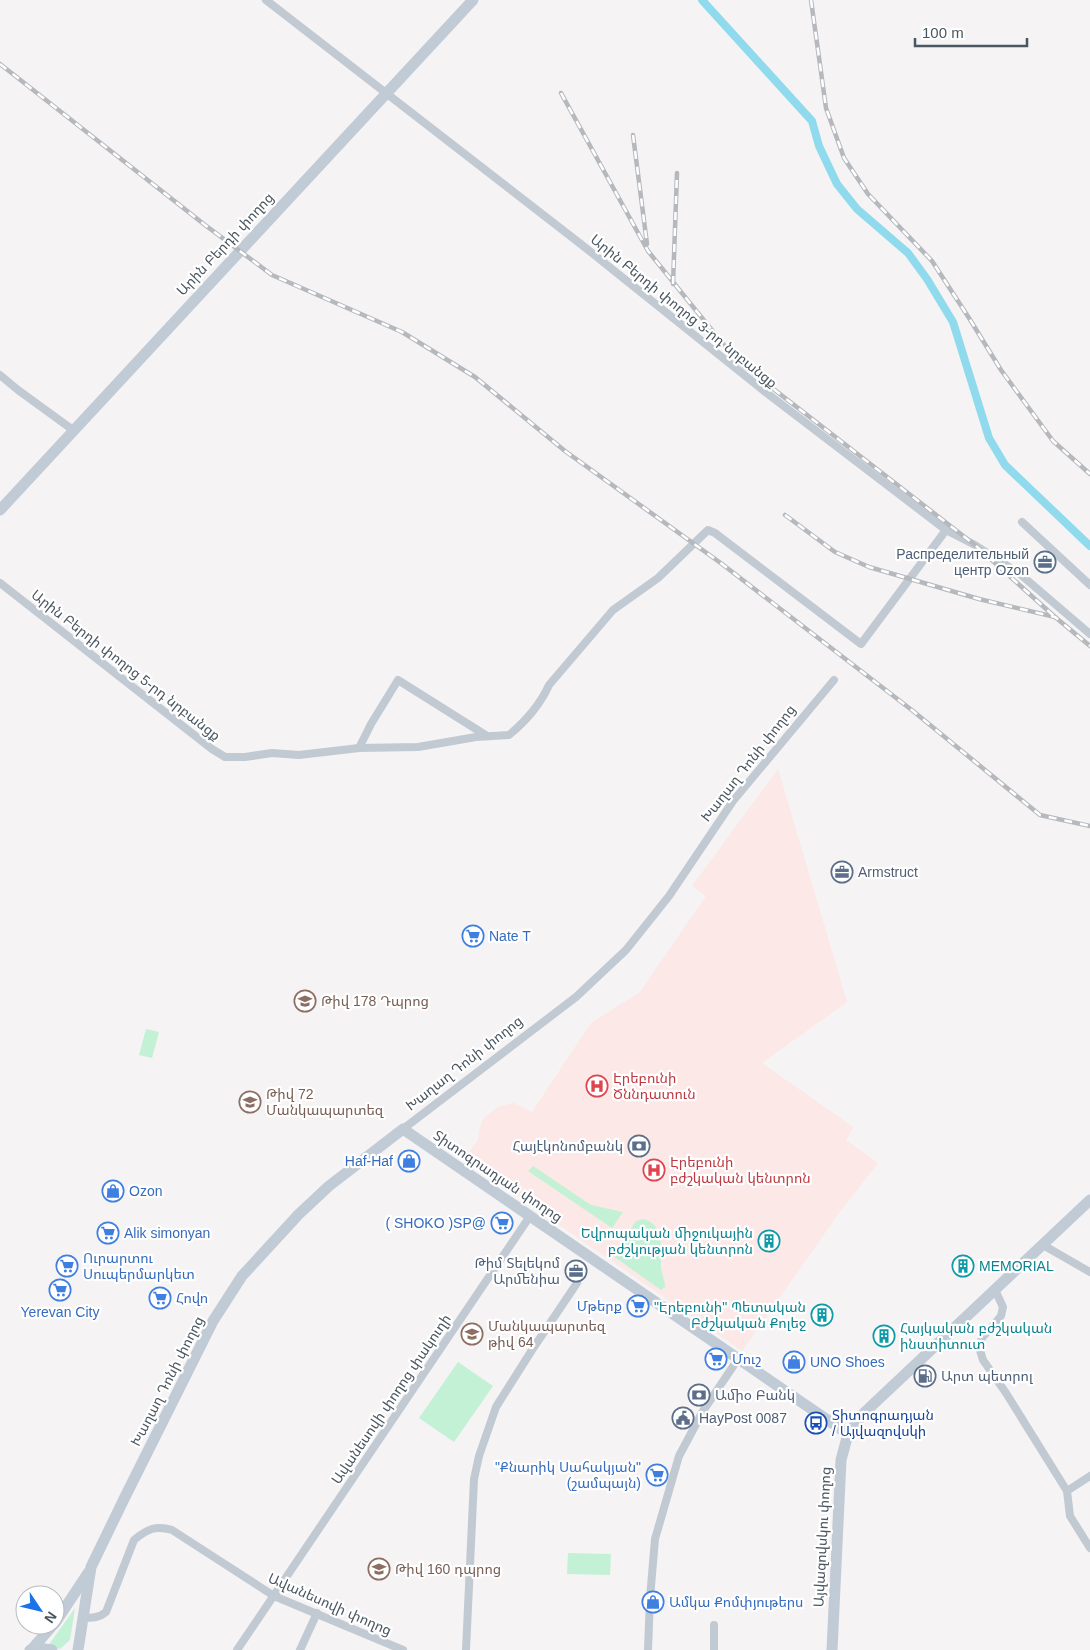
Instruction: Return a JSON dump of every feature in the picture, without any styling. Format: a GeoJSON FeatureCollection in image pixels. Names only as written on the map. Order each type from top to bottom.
{"type":"FeatureCollection","features":[{"type":"Feature","properties":{"kind":"street","name":"Արին Բերդի փողոց 3-րդ նրբանցք"},"geometry":{"type":"LineString","coordinates":[[266,0],[582,245],[764,391],[946,530],[975,544],[1020,574],[1090,634]]}},
{"type":"Feature","properties":{"kind":"street","name":"Արին Բերդի փողոց"},"geometry":{"type":"LineString","coordinates":[[0,510],[474,0]]}},
{"type":"Feature","properties":{"kind":"street"},"geometry":{"type":"LineString","coordinates":[[0,375],[73,430]]}},
{"type":"Feature","properties":{"kind":"street"},"geometry":{"type":"LineString","coordinates":[[1022,522],[1090,585]]}},
{"type":"Feature","properties":{"kind":"street","name":"Արին Բերդի փողոց 5-րդ նրբանցք"},"geometry":{"type":"LineString","coordinates":[[0,583],[212,749],[225,757],[245,757],[272,753],[299,755],[359,748],[418,747],[476,736],[509,735],[536,709],[549,685],[613,610],[658,578],[708,530],[715,533],[861,644],[946,530]]}},
{"type":"Feature","properties":{"kind":"street"},"geometry":{"type":"LineString","coordinates":[[359,748],[371,724],[398,680],[487,736]]}},
{"type":"Feature","properties":{"kind":"street","name":"Խաղաղ Դոնի փողոց"},"geometry":{"type":"LineString","coordinates":[[78,1650],[91,1567],[214,1321],[242,1276],[299,1214],[329,1186],[576,997],[626,950],[669,896],[733,801],[834,680]]}},
{"type":"Feature","properties":{"kind":"street","name":"Տիտոգրադյան փողոց"},"geometry":{"type":"LineString","coordinates":[[403,1129],[848,1434]]}},
{"type":"Feature","properties":{"kind":"street","name":"Այվազովսկու փողոց"},"geometry":{"type":"LineString","coordinates":[[832,1650],[840,1460],[848,1434],[865,1412],[1090,1200]]}},
{"type":"Feature","properties":{"kind":"street","name":"Ավանեսովի փողոց փակուղի"},"geometry":{"type":"LineString","coordinates":[[237,1650],[530,1216]]}},
{"type":"Feature","properties":{"kind":"street"},"geometry":{"type":"LineString","coordinates":[[1043,1245],[1090,1272]]}},
{"type":"Feature","properties":{"kind":"street"},"geometry":{"type":"LineString","coordinates":[[466,1650],[473,1493],[479,1456],[496,1407],[577,1283]]}},
{"type":"Feature","properties":{"kind":"street"},"geometry":{"type":"LineString","coordinates":[[995,1290],[1003,1307],[1001,1316],[982,1338],[979,1347],[983,1360],[1006,1393],[1066,1491],[1070,1516],[1090,1548]]}},
{"type":"Feature","properties":{"kind":"street"},"geometry":{"type":"LineString","coordinates":[[648,1650],[655,1539],[679,1456],[703,1411],[738,1359]]}},
{"type":"Feature","properties":{"kind":"street"},"geometry":{"type":"LineString","coordinates":[[1066,1491],[1090,1476]]}},
{"type":"Feature","properties":{"kind":"street","name":"Ավանեսովի փողոց"},"geometry":{"type":"LineString","coordinates":[[82,1618],[94,1618],[106,1612],[134,1540],[144,1531],[163,1527],[172,1530],[274,1596],[403,1650]]}},
{"type":"Feature","properties":{"kind":"street"},"geometry":{"type":"LineString","coordinates":[[65,1607],[91,1567]]}},
{"type":"Feature","properties":{"kind":"street"},"geometry":{"type":"LineString","coordinates":[[300,1650],[317,1614]]}},
{"type":"Feature","properties":{"kind":"street"},"geometry":{"type":"LineString","coordinates":[[714,1625],[714,1650]]}},
{"type":"Feature","properties":{"kind":"street"},"geometry":{"type":"LineString","coordinates":[[30,1650],[44,1635]]}},
{"type":"Feature","properties":{"kind":"street"},"geometry":{"type":"LineString","coordinates":[[30,1650],[45,1648],[52,1650]]}},
{"type":"Feature","properties":{"kind":"shaded area"},"geometry":{"type":"Polygon","coordinates":[[[778,769],[847,1002],[762,1063],[853,1127],[846,1140],[878,1163],[839,1213],[742,1351],[464,1159],[478,1140],[484,1118],[498,1107],[514,1103],[532,1112],[591,1023],[640,992],[706,896],[692,886],[778,769]]]}},
{"type":"Feature","properties":{"kind":"green space"},"geometry":{"type":"Polygon","coordinates":[[[146,1029],[159,1032],[152,1058],[139,1055],[146,1029]]]}},
{"type":"Feature","properties":{"kind":"green space"},"geometry":{"type":"Polygon","coordinates":[[[533,1166],[591,1205],[623,1212],[612,1228],[528,1171],[533,1166]]]}},
{"type":"Feature","properties":{"kind":"green space"},"geometry":{"type":"Polygon","coordinates":[[[644,1219],[651,1222],[659,1233],[661,1268],[665,1282],[665,1287],[661,1290],[613,1256],[636,1221],[644,1219]]]}},
{"type":"Feature","properties":{"kind":"green space"},"geometry":{"type":"Polygon","coordinates":[[[458,1362],[493,1386],[454,1442],[419,1418],[458,1362]]]}},
{"type":"Feature","properties":{"kind":"green space"},"geometry":{"type":"Polygon","coordinates":[[[568,1553],[611,1554],[610,1575],[567,1574],[568,1553]]]}},
{"type":"Feature","properties":{"kind":"green space"},"geometry":{"type":"Polygon","coordinates":[[[75,1608],[70,1640],[60,1649],[48,1646],[56,1635],[65,1635],[65,1622],[75,1608]]]}},
{"type":"Feature","properties":{"kind":"waterway"},"geometry":{"type":"LineString","coordinates":[[702,0],[812,121],[819,146],[837,184],[857,209],[908,253],[927,279],[953,322],[989,438],[1005,465],[1090,546]]}},
{"type":"Feature","properties":{"kind":"railway"},"geometry":{"type":"LineString","coordinates":[[811,0],[826,108],[844,158],[868,194],[932,261],[1001,370],[1053,441],[1090,474]]}},
{"type":"Feature","properties":{"kind":"railway"},"geometry":{"type":"LineString","coordinates":[[0,64],[205,225],[272,275],[402,332],[475,377],[565,451],[722,564],[913,711],[1040,815],[1090,826]]}},
{"type":"Feature","properties":{"kind":"railway"},"geometry":{"type":"LineString","coordinates":[[561,93],[648,251],[736,360],[975,545],[1055,617]]}},
{"type":"Feature","properties":{"kind":"railway"},"geometry":{"type":"LineString","coordinates":[[633,135],[647,244]]}},
{"type":"Feature","properties":{"kind":"railway"},"geometry":{"type":"LineString","coordinates":[[673,284],[677,173]]}},
{"type":"Feature","properties":{"kind":"railway"},"geometry":{"type":"LineString","coordinates":[[785,515],[835,552],[869,567],[979,599],[1055,617],[1090,646]]}},
{"type":"Feature","properties":{"kind":"place","name":"Распределительный центр Ozon"},"geometry":{"type":"Point","coordinates":[1045,562]}},
{"type":"Feature","properties":{"kind":"place","name":"Armstruct"},"geometry":{"type":"Point","coordinates":[842,872]}},
{"type":"Feature","properties":{"kind":"place","name":"Nate T"},"geometry":{"type":"Point","coordinates":[473,936]}},
{"type":"Feature","properties":{"kind":"place","name":"Թիվ 178 Դպրոց"},"geometry":{"type":"Point","coordinates":[305,1001]}},
{"type":"Feature","properties":{"kind":"place","name":"Էրեբունի Ծննդատուն"},"geometry":{"type":"Point","coordinates":[597,1086]}},
{"type":"Feature","properties":{"kind":"place","name":"Թիվ 72 Մանկապարտեզ"},"geometry":{"type":"Point","coordinates":[250,1102]}},
{"type":"Feature","properties":{"kind":"place","name":"Հայէկոնոմբանկ"},"geometry":{"type":"Point","coordinates":[639,1146]}},
{"type":"Feature","properties":{"kind":"place","name":"Haf-Haf"},"geometry":{"type":"Point","coordinates":[409,1161]}},
{"type":"Feature","properties":{"kind":"place","name":"Էրեբունի բժշկական կենտրոն"},"geometry":{"type":"Point","coordinates":[654,1170]}},
{"type":"Feature","properties":{"kind":"place","name":"Ozon"},"geometry":{"type":"Point","coordinates":[113,1191]}},
{"type":"Feature","properties":{"kind":"place","name":"( SHOKO )SP@"},"geometry":{"type":"Point","coordinates":[502,1223]}},
{"type":"Feature","properties":{"kind":"place","name":"Alik simonyan"},"geometry":{"type":"Point","coordinates":[108,1233]}},
{"type":"Feature","properties":{"kind":"place","name":"Եվրոպական միջուկային բժշկության կենտրոն"},"geometry":{"type":"Point","coordinates":[769,1241]}},
{"type":"Feature","properties":{"kind":"place","name":"Ուրարտու Սուպերմարկետ"},"geometry":{"type":"Point","coordinates":[67,1266]}},
{"type":"Feature","properties":{"kind":"place","name":"MEMORIAL"},"geometry":{"type":"Point","coordinates":[963,1266]}},
{"type":"Feature","properties":{"kind":"place","name":"Թիմ Տելեկոմ Արմենիա"},"geometry":{"type":"Point","coordinates":[576,1271]}},
{"type":"Feature","properties":{"kind":"place","name":"Yerevan City"},"geometry":{"type":"Point","coordinates":[60,1290]}},
{"type":"Feature","properties":{"kind":"place","name":"Հովո"},"geometry":{"type":"Point","coordinates":[160,1298]}},
{"type":"Feature","properties":{"kind":"place","name":"Մթերք"},"geometry":{"type":"Point","coordinates":[638,1306]}},
{"type":"Feature","properties":{"kind":"place","name":"\"Էրեբունի\" Պետական Բժշկական Քոլեջ"},"geometry":{"type":"Point","coordinates":[822,1315]}},
{"type":"Feature","properties":{"kind":"place","name":"Մանկապարտեզ թիվ 64"},"geometry":{"type":"Point","coordinates":[472,1334]}},
{"type":"Feature","properties":{"kind":"place","name":"Հայկական բժշկական ինստիտուտ"},"geometry":{"type":"Point","coordinates":[884,1336]}},
{"type":"Feature","properties":{"kind":"place","name":"Մուշ"},"geometry":{"type":"Point","coordinates":[716,1359]}},
{"type":"Feature","properties":{"kind":"place","name":"UNO Shoes"},"geometry":{"type":"Point","coordinates":[794,1362]}},
{"type":"Feature","properties":{"kind":"place","name":"Արտ պետրոլ"},"geometry":{"type":"Point","coordinates":[925,1376]}},
{"type":"Feature","properties":{"kind":"place","name":"Ամիօ Բանկ"},"geometry":{"type":"Point","coordinates":[699,1395]}},
{"type":"Feature","properties":{"kind":"place","name":"HayPost 0087"},"geometry":{"type":"Point","coordinates":[683,1418]}},
{"type":"Feature","properties":{"kind":"place","name":"Տիտոգրադյան / Այվազովսկի"},"geometry":{"type":"Point","coordinates":[816,1423]}},
{"type":"Feature","properties":{"kind":"place","name":"\"Քնարիկ Սահակյան\" (շամպայն)"},"geometry":{"type":"Point","coordinates":[657,1475]}},
{"type":"Feature","properties":{"kind":"place","name":"Թիվ 160 դպրոց"},"geometry":{"type":"Point","coordinates":[379,1569]}},
{"type":"Feature","properties":{"kind":"place","name":"Ամկա Քոմփյութերս"},"geometry":{"type":"Point","coordinates":[653,1602]}}]}
